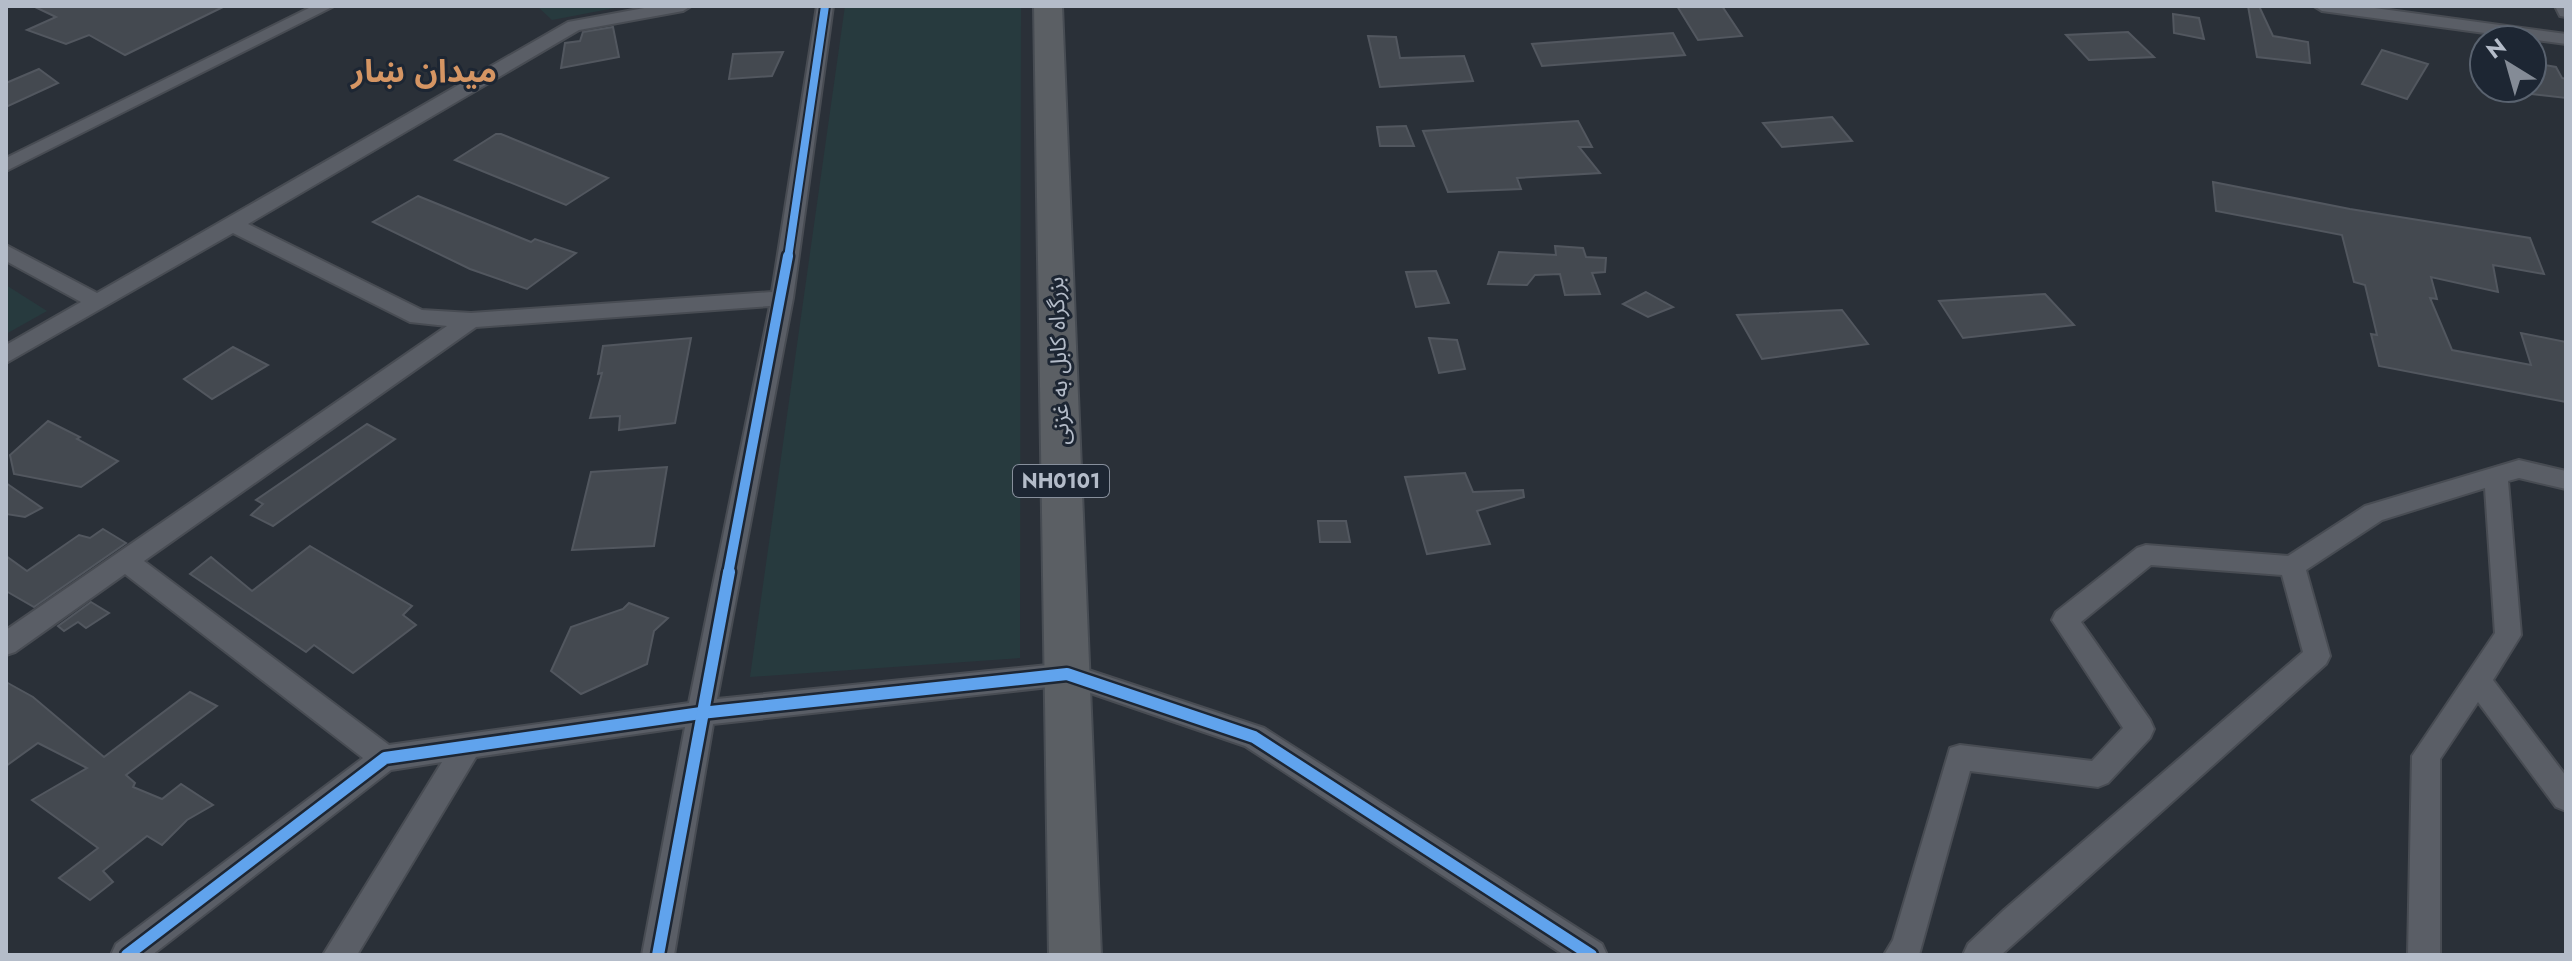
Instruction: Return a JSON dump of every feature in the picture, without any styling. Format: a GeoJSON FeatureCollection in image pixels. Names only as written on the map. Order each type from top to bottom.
{"type":"FeatureCollection","features":[{"type":"Feature","properties":{"kind":"highway","name":"بزرگراه کابل به غزنی"},"geometry":{"type":"LineString","coordinates":[[1048,6],[1075,955]]}},
{"type":"Feature","properties":{"kind":"street"},"geometry":{"type":"LineString","coordinates":[[6,165],[326,6]]}},
{"type":"Feature","properties":{"kind":"street"},"geometry":{"type":"LineString","coordinates":[[6,355],[574,26],[683,6]]}},
{"type":"Feature","properties":{"kind":"street"},"geometry":{"type":"LineString","coordinates":[[658,955],[701,713],[782,298],[825,6]]}},
{"type":"Feature","properties":{"kind":"street"},"geometry":{"type":"LineString","coordinates":[[2322,6],[2566,39]]}},
{"type":"Feature","properties":{"kind":"street"},"geometry":{"type":"LineString","coordinates":[[2563,6],[2566,12]]}},
{"type":"Feature","properties":{"kind":"street"},"geometry":{"type":"LineString","coordinates":[[232,224],[418,317],[471,320],[782,298]]}},
{"type":"Feature","properties":{"kind":"street"},"geometry":{"type":"LineString","coordinates":[[6,252],[98,302]]}},
{"type":"Feature","properties":{"kind":"street"},"geometry":{"type":"LineString","coordinates":[[6,644],[471,320]]}},
{"type":"Feature","properties":{"kind":"street"},"geometry":{"type":"LineString","coordinates":[[1900,955],[1906,949],[1960,757],[2098,774],[2140,729],[2065,620],[2146,555],[2292,566],[2374,513],[2519,469],[2566,480]]}},
{"type":"Feature","properties":{"kind":"street"},"geometry":{"type":"LineString","coordinates":[[2424,955],[2426,756],[2508,635],[2496,476]]}},
{"type":"Feature","properties":{"kind":"street"},"geometry":{"type":"LineString","coordinates":[[126,561],[385,758]]}},
{"type":"Feature","properties":{"kind":"street"},"geometry":{"type":"LineString","coordinates":[[1979,955],[2317,656],[2292,566]]}},
{"type":"Feature","properties":{"kind":"street"},"geometry":{"type":"LineString","coordinates":[[127,955],[385,758],[701,713],[1067,674],[1254,737],[1591,955]]}},
{"type":"Feature","properties":{"kind":"street"},"geometry":{"type":"LineString","coordinates":[[2477,680],[2566,798]]}},
{"type":"Feature","properties":{"kind":"street"},"geometry":{"type":"LineString","coordinates":[[339,955],[468,746]]}},
{"type":"Feature","properties":{"kind":"green space"},"geometry":{"type":"Polygon","coordinates":[[[537,6],[625,6],[552,20],[537,6]]]}},
{"type":"Feature","properties":{"kind":"green space"},"geometry":{"type":"Polygon","coordinates":[[[845,6],[1021,6],[1020,658],[750,677],[845,6]]]}},
{"type":"Feature","properties":{"kind":"green space"},"geometry":{"type":"Polygon","coordinates":[[[6,285],[47,311],[6,334],[6,285]]]}},
{"type":"Feature","properties":{"kind":"building"},"geometry":{"type":"Polygon","coordinates":[[[33,6],[225,6],[125,55],[89,35],[66,44],[27,30],[56,17],[33,6]]]}},
{"type":"Feature","properties":{"kind":"building"},"geometry":{"type":"Polygon","coordinates":[[[1677,6],[1722,6],[1742,36],[1698,40],[1677,6]]]}},
{"type":"Feature","properties":{"kind":"building"},"geometry":{"type":"Polygon","coordinates":[[[2248,6],[2259,6],[2273,36],[2308,42],[2310,63],[2257,57],[2248,6]]]}},
{"type":"Feature","properties":{"kind":"building"},"geometry":{"type":"Polygon","coordinates":[[[2173,14],[2199,18],[2204,39],[2174,33],[2173,14]]]}},
{"type":"Feature","properties":{"kind":"building"},"geometry":{"type":"Polygon","coordinates":[[[613,27],[619,57],[561,68],[565,43],[580,41],[583,32],[613,27]]]}},
{"type":"Feature","properties":{"kind":"building"},"geometry":{"type":"Polygon","coordinates":[[[2128,32],[2154,57],[2089,60],[2066,35],[2128,32]]]}},
{"type":"Feature","properties":{"kind":"building"},"geometry":{"type":"Polygon","coordinates":[[[1673,33],[1685,55],[1542,66],[1532,44],[1673,33]]]}},
{"type":"Feature","properties":{"kind":"building"},"geometry":{"type":"Polygon","coordinates":[[[1368,36],[1396,37],[1400,58],[1464,56],[1473,81],[1380,87],[1368,36]]]}},
{"type":"Feature","properties":{"kind":"building"},"geometry":{"type":"Polygon","coordinates":[[[2382,50],[2428,64],[2407,99],[2362,84],[2382,50]]]}},
{"type":"Feature","properties":{"kind":"building"},"geometry":{"type":"Polygon","coordinates":[[[783,52],[772,76],[729,79],[733,54],[783,52]]]}},
{"type":"Feature","properties":{"kind":"building"},"geometry":{"type":"Polygon","coordinates":[[[2548,66],[2556,67],[2562,78],[2566,79],[2566,98],[2548,96],[2548,66]]]}},
{"type":"Feature","properties":{"kind":"building"},"geometry":{"type":"Polygon","coordinates":[[[39,69],[58,83],[6,107],[6,83],[39,69]]]}},
{"type":"Feature","properties":{"kind":"building"},"geometry":{"type":"Polygon","coordinates":[[[1832,117],[1852,141],[1782,147],[1763,123],[1832,117]]]}},
{"type":"Feature","properties":{"kind":"building"},"geometry":{"type":"Polygon","coordinates":[[[1578,121],[1592,147],[1579,147],[1600,173],[1517,178],[1521,189],[1448,192],[1423,131],[1578,121]]]}},
{"type":"Feature","properties":{"kind":"building"},"geometry":{"type":"Polygon","coordinates":[[[1406,126],[1414,146],[1380,146],[1377,127],[1406,126]]]}},
{"type":"Feature","properties":{"kind":"building"},"geometry":{"type":"Polygon","coordinates":[[[496,134],[608,178],[566,205],[455,160],[496,134]]]}},
{"type":"Feature","properties":{"kind":"building"},"geometry":{"type":"Polygon","coordinates":[[[2213,182],[2350,209],[2530,238],[2544,274],[2493,265],[2498,292],[2431,277],[2437,299],[2430,298],[2452,350],[2531,365],[2521,333],[2566,342],[2566,402],[2379,366],[2371,334],[2377,335],[2365,285],[2354,282],[2342,235],[2216,211],[2213,182]]]}},
{"type":"Feature","properties":{"kind":"building"},"geometry":{"type":"Polygon","coordinates":[[[418,196],[531,242],[535,239],[576,253],[527,289],[470,269],[373,222],[418,196]]]}},
{"type":"Feature","properties":{"kind":"building"},"geometry":{"type":"Polygon","coordinates":[[[1555,246],[1583,248],[1586,257],[1606,258],[1605,272],[1592,273],[1600,294],[1565,295],[1560,274],[1535,275],[1527,285],[1488,284],[1499,252],[1556,255],[1555,246]]]}},
{"type":"Feature","properties":{"kind":"building"},"geometry":{"type":"Polygon","coordinates":[[[1436,271],[1449,303],[1416,307],[1406,272],[1436,271]]]}},
{"type":"Feature","properties":{"kind":"building"},"geometry":{"type":"Polygon","coordinates":[[[1646,292],[1673,307],[1648,317],[1623,304],[1646,292]]]}},
{"type":"Feature","properties":{"kind":"building"},"geometry":{"type":"Polygon","coordinates":[[[2045,294],[2074,325],[1963,338],[1939,301],[2045,294]]]}},
{"type":"Feature","properties":{"kind":"building"},"geometry":{"type":"Polygon","coordinates":[[[1842,310],[1868,344],[1762,359],[1737,315],[1842,310]]]}},
{"type":"Feature","properties":{"kind":"building"},"geometry":{"type":"Polygon","coordinates":[[[691,338],[675,423],[619,430],[620,416],[590,418],[602,373],[598,374],[603,346],[691,338]]]}},
{"type":"Feature","properties":{"kind":"building"},"geometry":{"type":"Polygon","coordinates":[[[1429,338],[1457,340],[1465,369],[1439,373],[1429,338]]]}},
{"type":"Feature","properties":{"kind":"building"},"geometry":{"type":"Polygon","coordinates":[[[233,347],[268,365],[212,399],[184,379],[233,347]]]}},
{"type":"Feature","properties":{"kind":"building"},"geometry":{"type":"Polygon","coordinates":[[[48,421],[118,461],[81,487],[14,474],[10,455],[48,421]]]}},
{"type":"Feature","properties":{"kind":"building"},"geometry":{"type":"Polygon","coordinates":[[[367,424],[395,439],[273,526],[251,515],[263,504],[256,500],[367,424]]]}},
{"type":"Feature","properties":{"kind":"building"},"geometry":{"type":"Polygon","coordinates":[[[667,467],[654,546],[572,550],[591,472],[667,467]]]}},
{"type":"Feature","properties":{"kind":"building"},"geometry":{"type":"Polygon","coordinates":[[[1465,473],[1473,492],[1523,490],[1524,497],[1477,511],[1490,544],[1427,554],[1405,477],[1465,473]]]}},
{"type":"Feature","properties":{"kind":"building"},"geometry":{"type":"Polygon","coordinates":[[[6,483],[42,508],[25,517],[6,514],[6,483]]]}},
{"type":"Feature","properties":{"kind":"building"},"geometry":{"type":"Polygon","coordinates":[[[1318,521],[1346,521],[1350,542],[1320,542],[1318,521]]]}},
{"type":"Feature","properties":{"kind":"building"},"geometry":{"type":"Polygon","coordinates":[[[103,529],[126,543],[34,607],[6,591],[6,556],[27,571],[79,535],[90,538],[103,529]]]}},
{"type":"Feature","properties":{"kind":"building"},"geometry":{"type":"Polygon","coordinates":[[[310,546],[412,606],[403,615],[416,625],[353,673],[314,645],[306,652],[190,574],[211,557],[252,591],[310,546]]]}},
{"type":"Feature","properties":{"kind":"building"},"geometry":{"type":"Polygon","coordinates":[[[91,602],[109,613],[86,628],[78,622],[64,631],[58,626],[91,602]]]}},
{"type":"Feature","properties":{"kind":"building"},"geometry":{"type":"Polygon","coordinates":[[[629,603],[668,618],[654,631],[647,664],[581,694],[551,671],[571,627],[623,609],[629,603]]]}},
{"type":"Feature","properties":{"kind":"building"},"geometry":{"type":"Polygon","coordinates":[[[6,682],[33,697],[104,757],[190,692],[217,706],[126,775],[135,783],[133,787],[162,799],[181,784],[213,805],[187,820],[162,845],[147,836],[103,871],[113,882],[90,900],[59,878],[98,848],[32,800],[87,768],[38,743],[6,766],[6,682]]]}},
{"type":"Feature","properties":{"kind":"cycle path"},"geometry":{"type":"LineString","coordinates":[[658,955],[701,713],[782,298],[825,6]]}},
{"type":"Feature","properties":{"kind":"cycle path"},"geometry":{"type":"LineString","coordinates":[[127,955],[385,758],[701,713],[1067,674],[1254,737],[1591,955]]}},
{"type":"Feature","properties":{"kind":"district","name":"میدان ښار"},"geometry":{"type":"Point","coordinates":[424,71]}}]}
